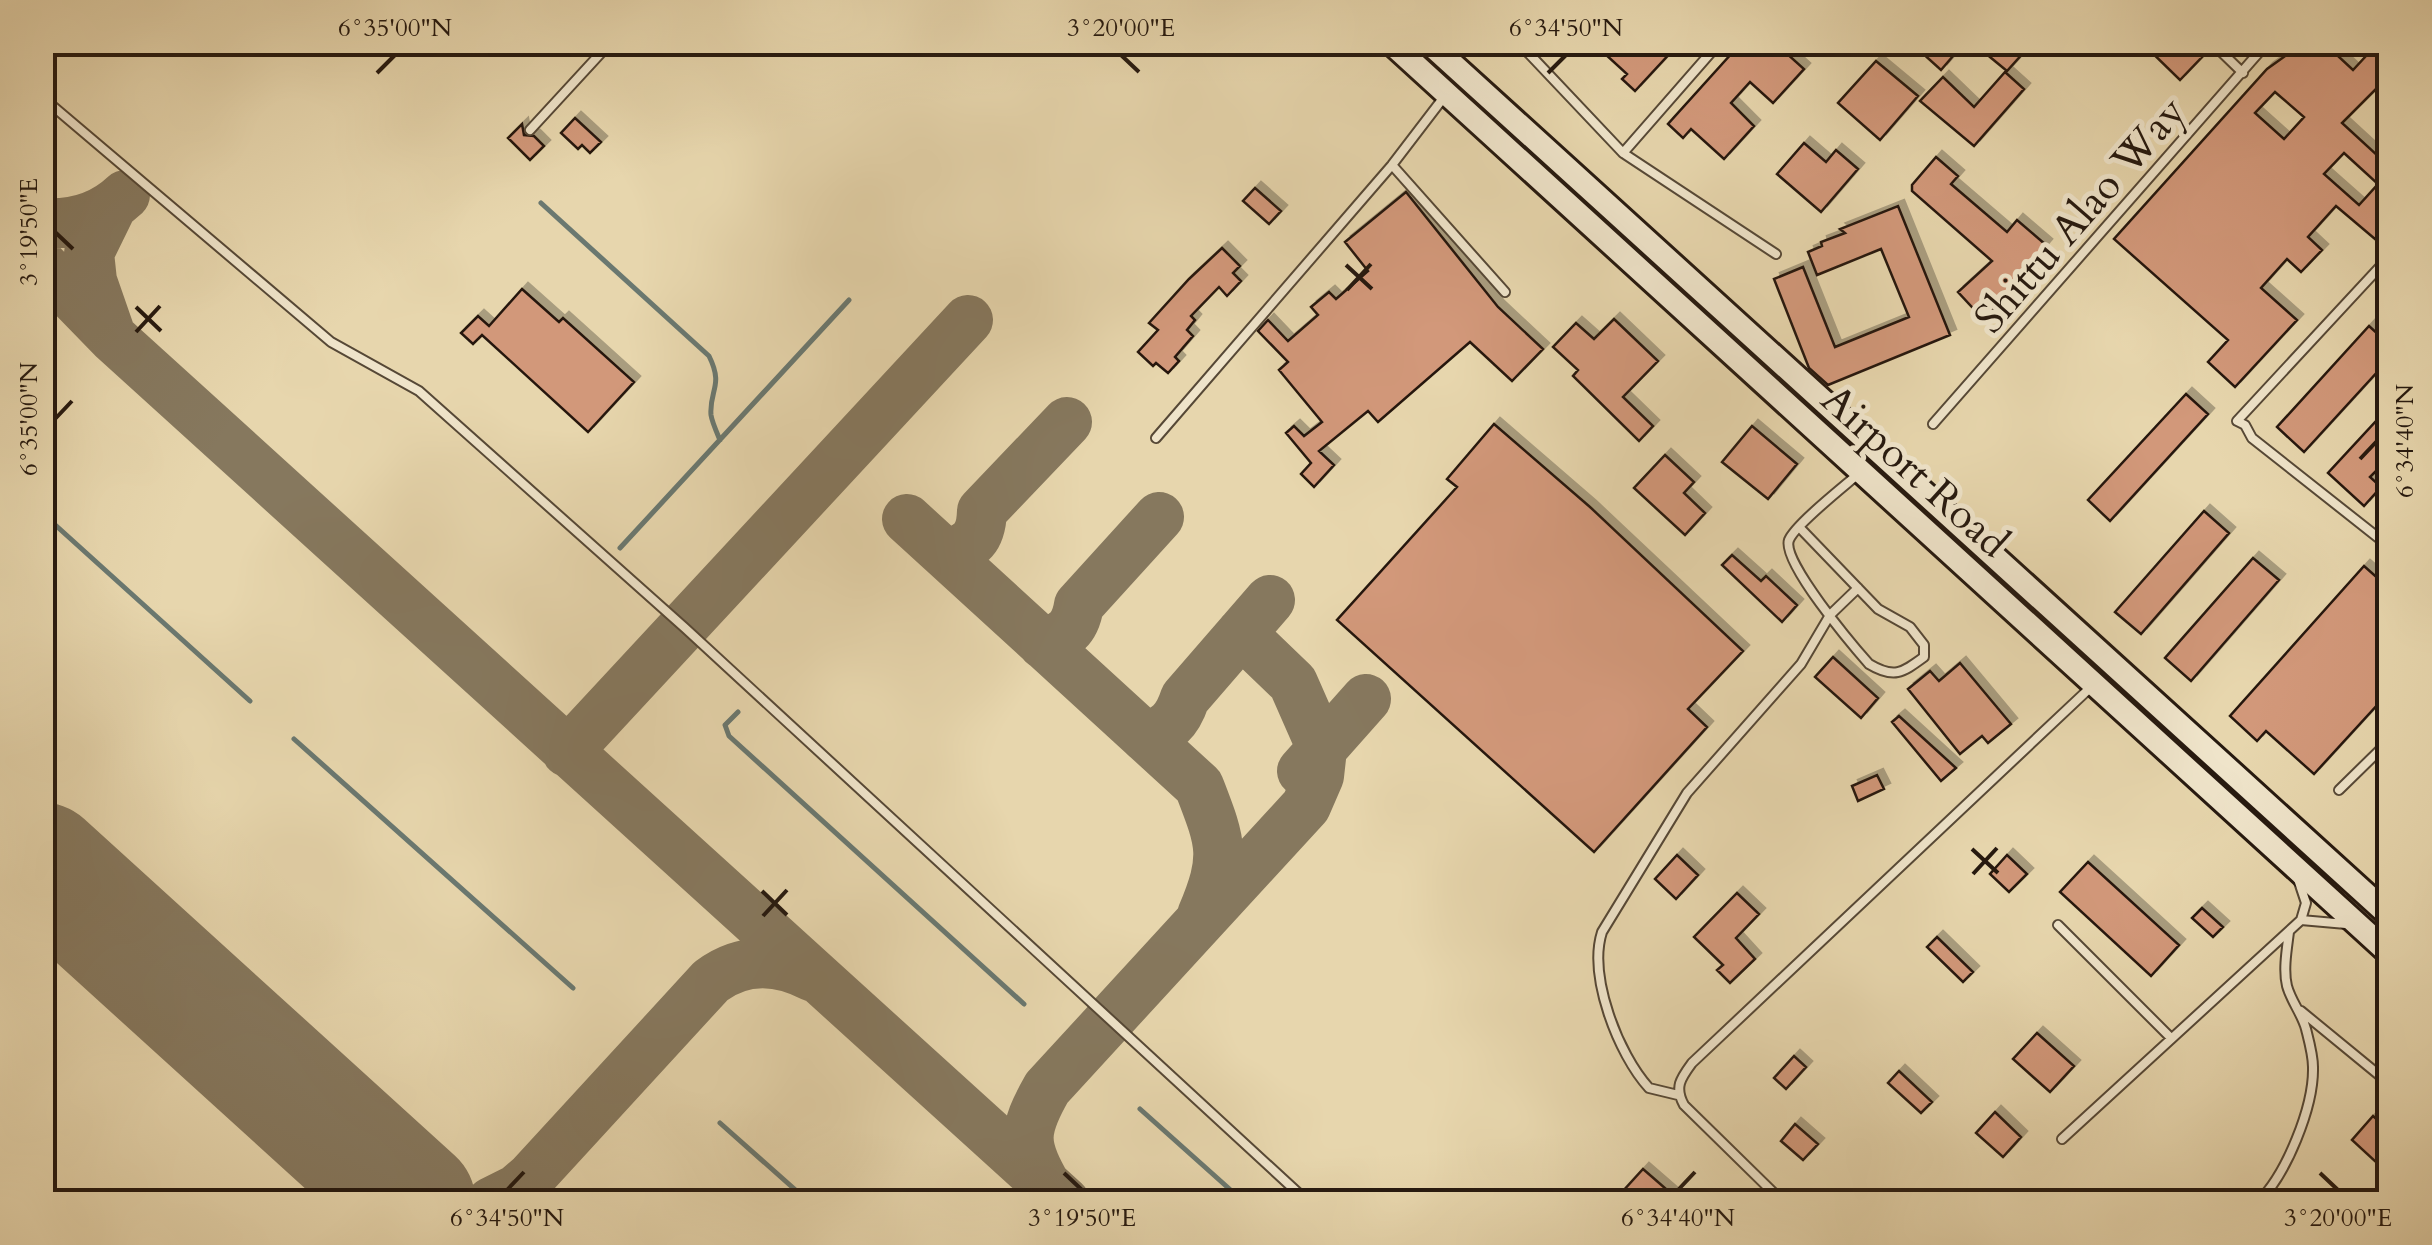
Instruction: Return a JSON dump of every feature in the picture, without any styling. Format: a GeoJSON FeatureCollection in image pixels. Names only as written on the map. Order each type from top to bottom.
{"type":"FeatureCollection","features":[{"type":"Feature","properties":{"kind":"main road","name":"Airport Road"},"geometry":{"type":"LineString","coordinates":[[1390,42],[2390,954]]}},
{"type":"Feature","properties":{"kind":"main road","name":"Airport Road"},"geometry":{"type":"LineString","coordinates":[[1428,42],[2390,916]]}},
{"type":"Feature","properties":{"kind":"lane"},"geometry":{"type":"LineString","coordinates":[[530,130],[612,42]]}},
{"type":"Feature","properties":{"kind":"lane"},"geometry":{"type":"LineString","coordinates":[[1518,42],[1623,153],[1776,254]]}},
{"type":"Feature","properties":{"kind":"lane"},"geometry":{"type":"LineString","coordinates":[[1623,153],[1720,42]]}},
{"type":"Feature","properties":{"kind":"lane"},"geometry":{"type":"LineString","coordinates":[[2211,42],[2243,73]]}},
{"type":"Feature","properties":{"kind":"lane","name":"Shittu Alao Way"},"geometry":{"type":"LineString","coordinates":[[1933,424],[2268,42]]}},
{"type":"Feature","properties":{"kind":"lane"},"geometry":{"type":"LineString","coordinates":[[1156,438],[1392,165],[1447,94]]}},
{"type":"Feature","properties":{"kind":"lane"},"geometry":{"type":"LineString","coordinates":[[42,97],[331,342],[419,391],[684,628],[1308,1202]]}},
{"type":"Feature","properties":{"kind":"lane"},"geometry":{"type":"LineString","coordinates":[[1392,165],[1505,292]]}},
{"type":"Feature","properties":{"kind":"lane"},"geometry":{"type":"LineString","coordinates":[[2390,256],[2237,420],[2252,438],[2390,547]]}},
{"type":"Feature","properties":{"kind":"lane"},"geometry":{"type":"LineString","coordinates":[[1800,528],[1878,609],[1910,627],[1924,645],[1924,657],[1902,673],[1882,672],[1852,646],[1788,550],[1789,540],[1800,528],[1861,471]]}},
{"type":"Feature","properties":{"kind":"lane"},"geometry":{"type":"LineString","coordinates":[[1678,1094],[1649,1088],[1629,1062],[1605,997],[1596,950],[1602,932],[1688,793],[1801,664],[1830,614],[1858,588]]}},
{"type":"Feature","properties":{"kind":"lane"},"geometry":{"type":"LineString","coordinates":[[1783,1202],[1684,1105],[1678,1094],[1679,1081],[1692,1064],[2095,684]]}},
{"type":"Feature","properties":{"kind":"lane"},"geometry":{"type":"LineString","coordinates":[[2338,790],[2390,740]]}},
{"type":"Feature","properties":{"kind":"lane"},"geometry":{"type":"LineString","coordinates":[[2062,1139],[2301,920],[2306,903],[2294,865]]}},
{"type":"Feature","properties":{"kind":"lane"},"geometry":{"type":"LineString","coordinates":[[2301,920],[2360,925]]}},
{"type":"Feature","properties":{"kind":"lane"},"geometry":{"type":"LineString","coordinates":[[2058,925],[2171,1038]]}},
{"type":"Feature","properties":{"kind":"lane"},"geometry":{"type":"LineString","coordinates":[[2258,1202],[2295,1140],[2310,1100],[2313,1066],[2301,1011],[2287,988],[2289,932]]}},
{"type":"Feature","properties":{"kind":"lane"},"geometry":{"type":"LineString","coordinates":[[2301,1011],[2390,1084]]}},
{"type":"Feature","properties":{"kind":"building"},"geometry":{"type":"Polygon","coordinates":[[[1592,42],[1627,42],[1634,49],[1640,42],[1665,42],[1673,50],[1635,91],[1622,79],[1627,74],[1592,42]]]}},
{"type":"Feature","properties":{"kind":"building"},"geometry":{"type":"Polygon","coordinates":[[[1742,42],[1774,42],[1804,69],[1773,103],[1750,82],[1731,103],[1754,126],[1724,159],[1691,129],[1683,138],[1668,124],[1742,42]]]}},
{"type":"Feature","properties":{"kind":"building"},"geometry":{"type":"Polygon","coordinates":[[[1910,42],[1965,42],[1941,70],[1910,42]]]}},
{"type":"Feature","properties":{"kind":"building"},"geometry":{"type":"Polygon","coordinates":[[[2003,42],[2033,42],[2007,71],[1990,57],[2003,42]]]}},
{"type":"Feature","properties":{"kind":"building"},"geometry":{"type":"Polygon","coordinates":[[[2141,42],[2187,42],[2202,57],[2180,80],[2141,42]]]}},
{"type":"Feature","properties":{"kind":"building"},"geometry":{"type":"Polygon","coordinates":[[[2305,42],[2323,42],[2353,70],[2379,42],[2390,42],[2390,75],[2342,123],[2390,167],[2390,222],[2375,239],[2336,206],[2308,237],[2322,250],[2301,272],[2287,259],[2261,288],[2297,320],[2235,387],[2208,362],[2228,340],[2114,239],[2267,69],[2305,42]],[[2275,92],[2255,113],[2284,139],[2304,117],[2275,92]],[[2344,153],[2324,174],[2359,205],[2378,184],[2344,153]]]}},
{"type":"Feature","properties":{"kind":"building"},"geometry":{"type":"Polygon","coordinates":[[[1876,61],[1918,96],[1880,140],[1838,103],[1876,61]]]}},
{"type":"Feature","properties":{"kind":"building"},"geometry":{"type":"Polygon","coordinates":[[[2005,72],[2024,89],[1974,146],[1920,101],[1943,77],[1974,107],[2005,72]]]}},
{"type":"Feature","properties":{"kind":"building"},"geometry":{"type":"Polygon","coordinates":[[[575,118],[601,142],[590,153],[582,145],[578,149],[561,133],[575,118]]]}},
{"type":"Feature","properties":{"kind":"building"},"geometry":{"type":"Polygon","coordinates":[[[522,124],[524,135],[534,136],[544,146],[530,160],[508,138],[522,124]]]}},
{"type":"Feature","properties":{"kind":"building"},"geometry":{"type":"Polygon","coordinates":[[[1804,143],[1826,162],[1836,150],[1858,169],[1821,212],[1777,174],[1804,143]]]}},
{"type":"Feature","properties":{"kind":"building"},"geometry":{"type":"Polygon","coordinates":[[[1936,157],[1958,176],[1951,184],[2007,232],[2017,220],[2046,245],[2010,287],[2014,290],[1983,319],[1958,292],[1992,261],[1912,191],[1912,185],[1936,157]]]}},
{"type":"Feature","properties":{"kind":"building"},"geometry":{"type":"Polygon","coordinates":[[[1255,188],[1281,211],[1269,224],[1243,201],[1255,188]]]}},
{"type":"Feature","properties":{"kind":"building"},"geometry":{"type":"Polygon","coordinates":[[[1406,192],[1498,307],[1543,349],[1512,381],[1470,342],[1378,422],[1368,411],[1319,451],[1334,465],[1314,487],[1301,474],[1311,463],[1286,433],[1294,426],[1304,436],[1322,422],[1279,370],[1288,362],[1258,331],[1268,320],[1288,341],[1318,315],[1311,307],[1329,292],[1336,299],[1368,271],[1345,242],[1406,192]]]}},
{"type":"Feature","properties":{"kind":"building"},"geometry":{"type":"Polygon","coordinates":[[[1898,206],[1950,335],[1828,385],[1809,368],[1774,279],[1803,267],[1835,347],[1909,317],[1881,249],[1817,275],[1808,252],[1845,233],[1840,229],[1898,206]]]}},
{"type":"Feature","properties":{"kind":"building"},"geometry":{"type":"Polygon","coordinates":[[[1222,248],[1240,266],[1233,273],[1241,281],[1227,296],[1219,287],[1191,316],[1195,320],[1187,330],[1193,336],[1175,357],[1179,361],[1168,373],[1156,363],[1153,366],[1138,352],[1158,330],[1149,323],[1222,248]]]}},
{"type":"Feature","properties":{"kind":"building"},"geometry":{"type":"Polygon","coordinates":[[[522,289],[559,322],[563,318],[634,382],[588,432],[482,335],[473,344],[461,333],[478,316],[489,326],[522,289]]]}},
{"type":"Feature","properties":{"kind":"building"},"geometry":{"type":"Polygon","coordinates":[[[1614,319],[1658,361],[1623,397],[1653,426],[1639,441],[1573,376],[1578,370],[1553,347],[1576,323],[1594,339],[1614,319]]]}},
{"type":"Feature","properties":{"kind":"building"},"geometry":{"type":"Polygon","coordinates":[[[2369,326],[2390,345],[2390,358],[2304,452],[2277,427],[2369,326]]]}},
{"type":"Feature","properties":{"kind":"building"},"geometry":{"type":"Polygon","coordinates":[[[2186,394],[2208,414],[2110,521],[2088,500],[2186,394]]]}},
{"type":"Feature","properties":{"kind":"building"},"geometry":{"type":"Polygon","coordinates":[[[2390,406],[2390,457],[2370,477],[2381,487],[2364,506],[2328,473],[2390,406]]]}},
{"type":"Feature","properties":{"kind":"building"},"geometry":{"type":"Polygon","coordinates":[[[1494,424],[1590,507],[1743,651],[1688,709],[1707,727],[1594,852],[1337,620],[1457,487],[1447,479],[1494,424]]]}},
{"type":"Feature","properties":{"kind":"building"},"geometry":{"type":"Polygon","coordinates":[[[1752,426],[1797,464],[1768,499],[1722,462],[1752,426]]]}},
{"type":"Feature","properties":{"kind":"building"},"geometry":{"type":"Polygon","coordinates":[[[1665,455],[1694,482],[1684,493],[1705,513],[1685,535],[1634,488],[1665,455]]]}},
{"type":"Feature","properties":{"kind":"building"},"geometry":{"type":"Polygon","coordinates":[[[2204,511],[2229,533],[2141,634],[2115,612],[2204,511]]]}},
{"type":"Feature","properties":{"kind":"building"},"geometry":{"type":"Polygon","coordinates":[[[1732,555],[1761,581],[1766,576],[1797,605],[1782,622],[1722,565],[1732,555]]]}},
{"type":"Feature","properties":{"kind":"building"},"geometry":{"type":"Polygon","coordinates":[[[2253,558],[2279,580],[2191,681],[2165,658],[2253,558]]]}},
{"type":"Feature","properties":{"kind":"building"},"geometry":{"type":"Polygon","coordinates":[[[2364,566],[2390,589],[2390,691],[2314,774],[2266,731],[2257,741],[2230,716],[2364,566]]]}},
{"type":"Feature","properties":{"kind":"building"},"geometry":{"type":"Polygon","coordinates":[[[1833,657],[1878,698],[1861,718],[1815,677],[1833,657]]]}},
{"type":"Feature","properties":{"kind":"building"},"geometry":{"type":"Polygon","coordinates":[[[1960,663],[2011,724],[1988,743],[1982,736],[1960,754],[1908,689],[1930,671],[1939,681],[1960,663]]]}},
{"type":"Feature","properties":{"kind":"building"},"geometry":{"type":"Polygon","coordinates":[[[1899,716],[1956,768],[1941,781],[1892,722],[1899,716]]]}},
{"type":"Feature","properties":{"kind":"building"},"geometry":{"type":"Polygon","coordinates":[[[1877,775],[1884,789],[1858,801],[1852,786],[1877,775]]]}},
{"type":"Feature","properties":{"kind":"building"},"geometry":{"type":"Polygon","coordinates":[[[1677,855],[1698,875],[1676,899],[1655,879],[1677,855]]]}},
{"type":"Feature","properties":{"kind":"building"},"geometry":{"type":"Polygon","coordinates":[[[2007,855],[2027,874],[2009,892],[1990,874],[2007,855]]]}},
{"type":"Feature","properties":{"kind":"building"},"geometry":{"type":"Polygon","coordinates":[[[2088,862],[2179,945],[2151,976],[2060,892],[2088,862]]]}},
{"type":"Feature","properties":{"kind":"building"},"geometry":{"type":"Polygon","coordinates":[[[1737,893],[1759,914],[1736,938],[1755,959],[1730,983],[1717,970],[1723,965],[1694,937],[1737,893]]]}},
{"type":"Feature","properties":{"kind":"building"},"geometry":{"type":"Polygon","coordinates":[[[2202,908],[2223,927],[2213,937],[2192,918],[2202,908]]]}},
{"type":"Feature","properties":{"kind":"building"},"geometry":{"type":"Polygon","coordinates":[[[1937,937],[1973,972],[1963,982],[1927,947],[1937,937]]]}},
{"type":"Feature","properties":{"kind":"building"},"geometry":{"type":"Polygon","coordinates":[[[2037,1033],[2074,1066],[2050,1092],[2013,1059],[2037,1033]]]}},
{"type":"Feature","properties":{"kind":"building"},"geometry":{"type":"Polygon","coordinates":[[[1794,1056],[1806,1067],[1786,1089],[1774,1078],[1794,1056]]]}},
{"type":"Feature","properties":{"kind":"building"},"geometry":{"type":"Polygon","coordinates":[[[1899,1071],[1932,1102],[1921,1113],[1888,1083],[1899,1071]]]}},
{"type":"Feature","properties":{"kind":"building"},"geometry":{"type":"Polygon","coordinates":[[[1995,1112],[2021,1137],[2003,1157],[1976,1133],[1995,1112]]]}},
{"type":"Feature","properties":{"kind":"building"},"geometry":{"type":"Polygon","coordinates":[[[2373,1116],[2390,1131],[2390,1175],[2352,1140],[2373,1116]]]}},
{"type":"Feature","properties":{"kind":"building"},"geometry":{"type":"Polygon","coordinates":[[[1795,1124],[1818,1144],[1803,1160],[1781,1141],[1795,1124]]]}},
{"type":"Feature","properties":{"kind":"building"},"geometry":{"type":"Polygon","coordinates":[[[1643,1169],[1681,1202],[1613,1202],[1643,1169]]]}},
{"type":"Feature","properties":{"kind":"waterway"},"geometry":{"type":"LineString","coordinates":[[541,203],[709,356],[716,381],[711,415],[720,440]]}},
{"type":"Feature","properties":{"kind":"waterway"},"geometry":{"type":"LineString","coordinates":[[620,548],[849,300]]}},
{"type":"Feature","properties":{"kind":"waterway"},"geometry":{"type":"LineString","coordinates":[[42,513],[250,701]]}},
{"type":"Feature","properties":{"kind":"waterway"},"geometry":{"type":"LineString","coordinates":[[738,712],[725,725],[729,736],[1024,1004]]}},
{"type":"Feature","properties":{"kind":"waterway"},"geometry":{"type":"LineString","coordinates":[[294,739],[573,988]]}},
{"type":"Feature","properties":{"kind":"waterway"},"geometry":{"type":"LineString","coordinates":[[1140,1109],[1244,1202]]}},
{"type":"Feature","properties":{"kind":"waterway"},"geometry":{"type":"LineString","coordinates":[[720,1123],[809,1202]]}},
{"type":"Feature","properties":{"kind":"taxiway"},"geometry":{"type":"LineString","coordinates":[[42,223],[87,218],[125,195]]}},
{"type":"Feature","properties":{"kind":"taxiway"},"geometry":{"type":"LineString","coordinates":[[109,330],[92,281],[89,253],[111,208]]}},
{"type":"Feature","properties":{"kind":"taxiway"},"geometry":{"type":"LineString","coordinates":[[42,265],[114,339],[1065,1202]]}},
{"type":"Feature","properties":{"kind":"taxiway"},"geometry":{"type":"LineString","coordinates":[[567,752],[968,320]]}},
{"type":"Feature","properties":{"kind":"taxiway"},"geometry":{"type":"LineString","coordinates":[[947,555],[974,540],[982,511],[1067,422]]}},
{"type":"Feature","properties":{"kind":"taxiway"},"geometry":{"type":"LineString","coordinates":[[1043,644],[1068,630],[1079,605],[1159,517]]}},
{"type":"Feature","properties":{"kind":"taxiway"},"geometry":{"type":"LineString","coordinates":[[907,519],[1199,786],[1218,850],[1215,878],[1202,915]]}},
{"type":"Feature","properties":{"kind":"taxiway"},"geometry":{"type":"LineString","coordinates":[[1145,737],[1171,724],[1185,698],[1270,600]]}},
{"type":"Feature","properties":{"kind":"taxiway"},"geometry":{"type":"LineString","coordinates":[[1047,1187],[1033,1160],[1029,1138],[1033,1115],[1047,1088],[1306,806],[1319,776],[1322,749],[1293,683],[1241,633]]}},
{"type":"Feature","properties":{"kind":"taxiway"},"geometry":{"type":"LineString","coordinates":[[1302,771],[1366,699]]}},
{"type":"Feature","properties":{"kind":"taxiway"},"geometry":{"type":"LineString","coordinates":[[491,1202],[531,1177],[711,981],[736,968],[761,963],[813,977]]}},
{"type":"Feature","properties":{"kind":"taxiway"},"geometry":{"type":"LineString","coordinates":[[331,1128],[380,1202]]}},
{"type":"Feature","properties":{"kind":"taxiway"},"geometry":{"type":"LineString","coordinates":[[393,1184],[429,1202]]}},
{"type":"Feature","properties":{"kind":"runway"},"geometry":{"type":"LineString","coordinates":[[42,865],[413,1202]]}}]}
